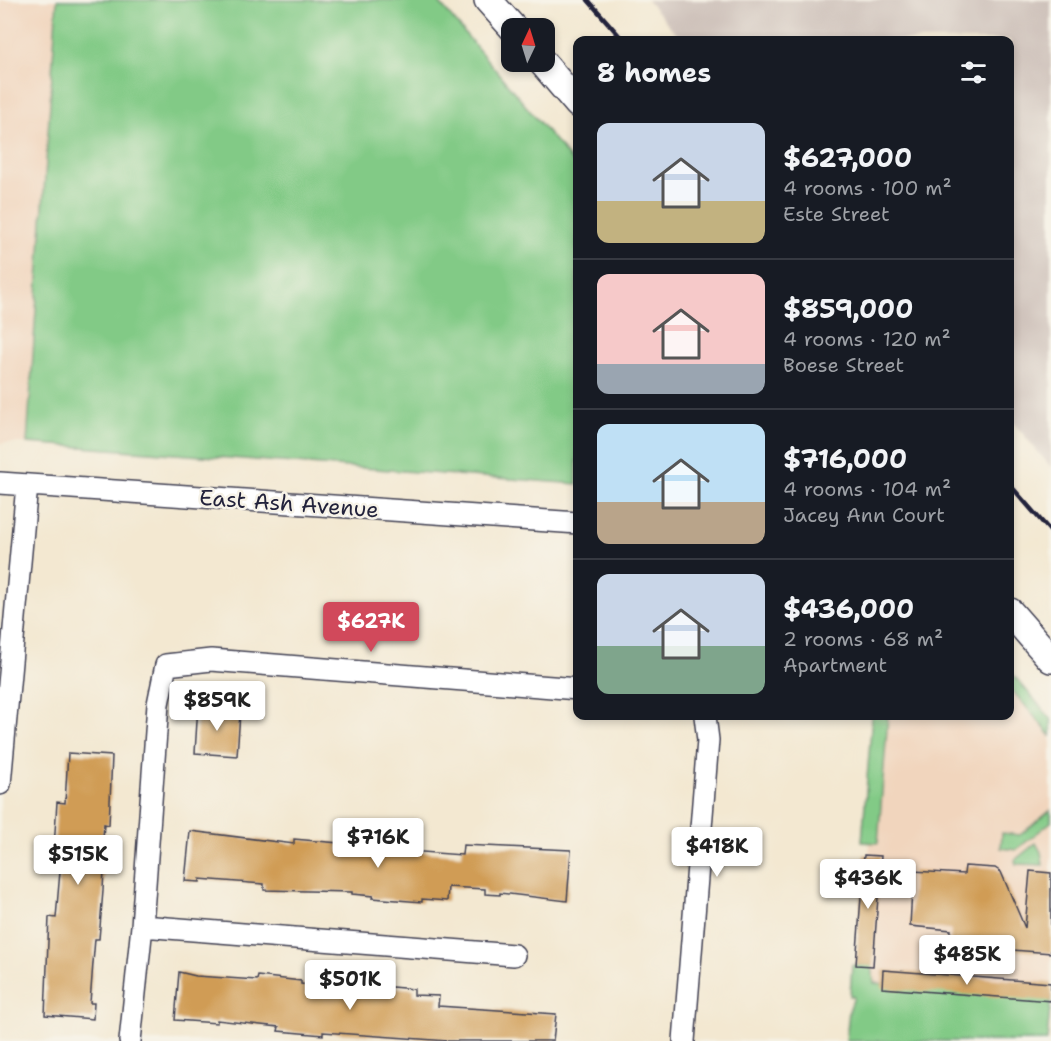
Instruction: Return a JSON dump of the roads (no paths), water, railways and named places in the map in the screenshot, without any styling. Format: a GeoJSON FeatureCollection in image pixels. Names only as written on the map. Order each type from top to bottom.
{"type":"FeatureCollection","features":[{"type":"Feature","properties":{"kind":"main road"},"geometry":{"type":"LineString","coordinates":[[488,0],[504,18]]}},
{"type":"Feature","properties":{"kind":"main road"},"geometry":{"type":"LineString","coordinates":[[551,72],[573,98]]}},
{"type":"Feature","properties":{"kind":"main road"},"geometry":{"type":"LineString","coordinates":[[1014,617],[1051,659]]}},
{"type":"Feature","properties":{"kind":"street","name":"East Ash Avenue"},"geometry":{"type":"LineString","coordinates":[[0,483],[573,524]]}},
{"type":"Feature","properties":{"kind":"street"},"geometry":{"type":"LineString","coordinates":[[0,784],[27,485]]}},
{"type":"Feature","properties":{"kind":"street"},"geometry":{"type":"LineString","coordinates":[[130,1041],[142,926],[158,704],[166,665],[211,660],[573,689]]}},
{"type":"Feature","properties":{"kind":"street"},"geometry":{"type":"LineString","coordinates":[[684,1041],[708,740],[706,720]]}},
{"type":"Feature","properties":{"kind":"street"},"geometry":{"type":"LineString","coordinates":[[142,926],[514,955]]}},
{"type":"Feature","properties":{"kind":"railway"},"geometry":{"type":"LineString","coordinates":[[588,0],[620,36]]}},
{"type":"Feature","properties":{"kind":"railway"},"geometry":{"type":"LineString","coordinates":[[1014,490],[1051,532]]}}]}
